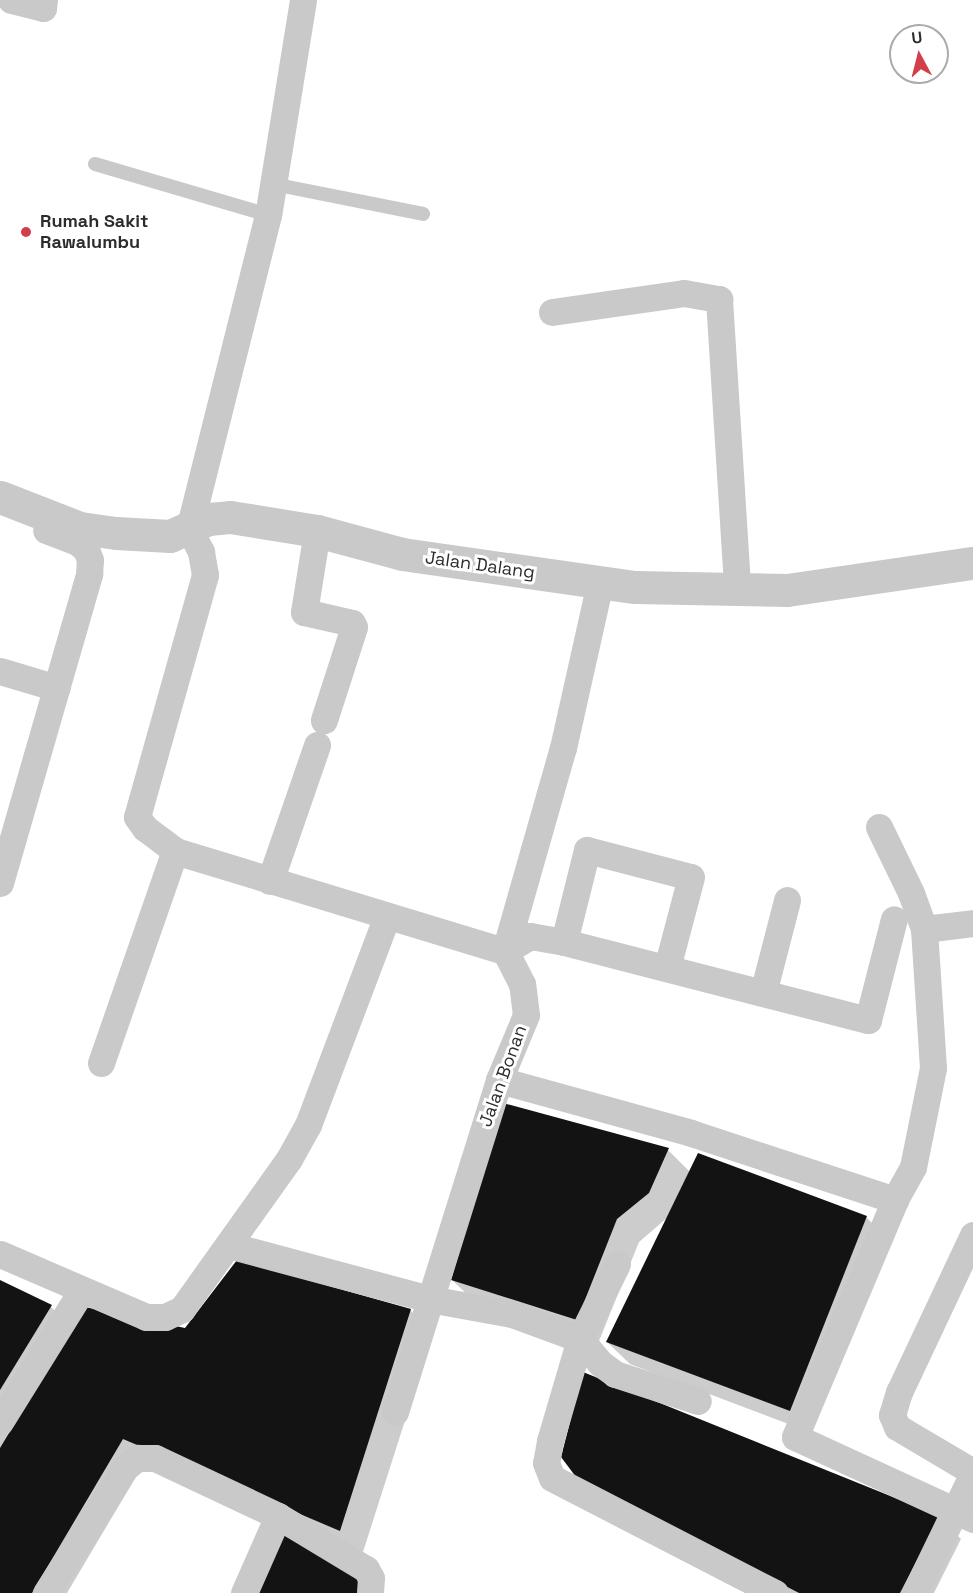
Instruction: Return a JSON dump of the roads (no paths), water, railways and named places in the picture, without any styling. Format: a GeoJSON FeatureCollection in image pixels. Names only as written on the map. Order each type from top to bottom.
{"type":"FeatureCollection","features":[{"type":"Feature","properties":{"kind":"street"},"geometry":{"type":"LineString","coordinates":[[11,0],[43,8],[44,0]]}},
{"type":"Feature","properties":{"kind":"street"},"geometry":{"type":"LineString","coordinates":[[303,0],[268,214],[189,529],[201,552],[204,575],[137,807],[137,817],[145,828],[175,850],[270,881],[505,951],[530,936],[564,942],[868,1020],[894,919]]}},
{"type":"Feature","properties":{"kind":"street"},"geometry":{"type":"LineString","coordinates":[[552,312],[684,293],[719,299],[737,589]]}},
{"type":"Feature","properties":{"kind":"street","name":"Jalan Dalang"},"geometry":{"type":"LineString","coordinates":[[0,497],[80,528],[160,538],[189,529],[218,516],[316,531],[402,554],[600,583],[787,590],[973,563]]}},
{"type":"Feature","properties":{"kind":"street"},"geometry":{"type":"LineString","coordinates":[[0,513],[77,542],[86,549],[90,560],[89,574],[0,883]]}},
{"type":"Feature","properties":{"kind":"street"},"geometry":{"type":"LineString","coordinates":[[270,881],[321,733],[354,627],[352,623],[304,612],[316,531]]}},
{"type":"Feature","properties":{"kind":"street"},"geometry":{"type":"LineString","coordinates":[[505,951],[563,748],[600,583]]}},
{"type":"Feature","properties":{"kind":"street"},"geometry":{"type":"LineString","coordinates":[[0,671],[57,688]]}},
{"type":"Feature","properties":{"kind":"street"},"geometry":{"type":"LineString","coordinates":[[879,827],[911,893],[924,929],[933,1068],[913,1167],[895,1200],[795,1437],[965,1515]]}},
{"type":"Feature","properties":{"kind":"street"},"geometry":{"type":"LineString","coordinates":[[100,1063],[175,850]]}},
{"type":"Feature","properties":{"kind":"street"},"geometry":{"type":"LineString","coordinates":[[564,942],[587,850],[599,853],[690,877],[667,968]]}},
{"type":"Feature","properties":{"kind":"street"},"geometry":{"type":"LineString","coordinates":[[763,993],[787,900]]}},
{"type":"Feature","properties":{"kind":"street"},"geometry":{"type":"LineString","coordinates":[[0,1254],[146,1317],[175,1314],[228,1245],[289,1159],[308,1125],[387,916]]}},
{"type":"Feature","properties":{"kind":"street"},"geometry":{"type":"LineString","coordinates":[[924,929],[973,923]]}},
{"type":"Feature","properties":{"kind":"street","name":"Jalan Bonan"},"geometry":{"type":"LineString","coordinates":[[395,1412],[500,1080],[526,1015],[522,984],[505,951]]}},
{"type":"Feature","properties":{"kind":"street"},"geometry":{"type":"LineString","coordinates":[[500,1080],[691,1133],[895,1200]]}},
{"type":"Feature","properties":{"kind":"street"},"geometry":{"type":"LineString","coordinates":[[915,1593],[965,1515],[973,1472],[897,1427],[892,1415],[899,1392],[973,1235]]}},
{"type":"Feature","properties":{"kind":"street"},"geometry":{"type":"LineString","coordinates":[[228,1245],[429,1299],[512,1314],[580,1339],[600,1363],[615,1374],[698,1401]]}},
{"type":"Feature","properties":{"kind":"street"},"geometry":{"type":"LineString","coordinates":[[617,1264],[580,1339],[550,1441],[546,1463],[552,1478],[775,1593]]}},
{"type":"Feature","properties":{"kind":"street"},"geometry":{"type":"LineString","coordinates":[[0,1422],[82,1290]]}},
{"type":"Feature","properties":{"kind":"street"},"geometry":{"type":"LineString","coordinates":[[46,1593],[125,1468],[136,1458],[155,1458],[278,1516],[366,1569],[371,1578],[370,1593]]}},
{"type":"Feature","properties":{"kind":"street"},"geometry":{"type":"LineString","coordinates":[[244,1593],[278,1516]]}},
{"type":"Feature","properties":{"kind":"lane"},"geometry":{"type":"LineString","coordinates":[[95,164],[268,214]]}},
{"type":"Feature","properties":{"kind":"lane"},"geometry":{"type":"LineString","coordinates":[[273,184],[423,214]]}},
{"type":"Feature","properties":{"kind":"place","name":"Rumah Sakit Rawalumbu"},"geometry":{"type":"Point","coordinates":[26,232]}}]}
